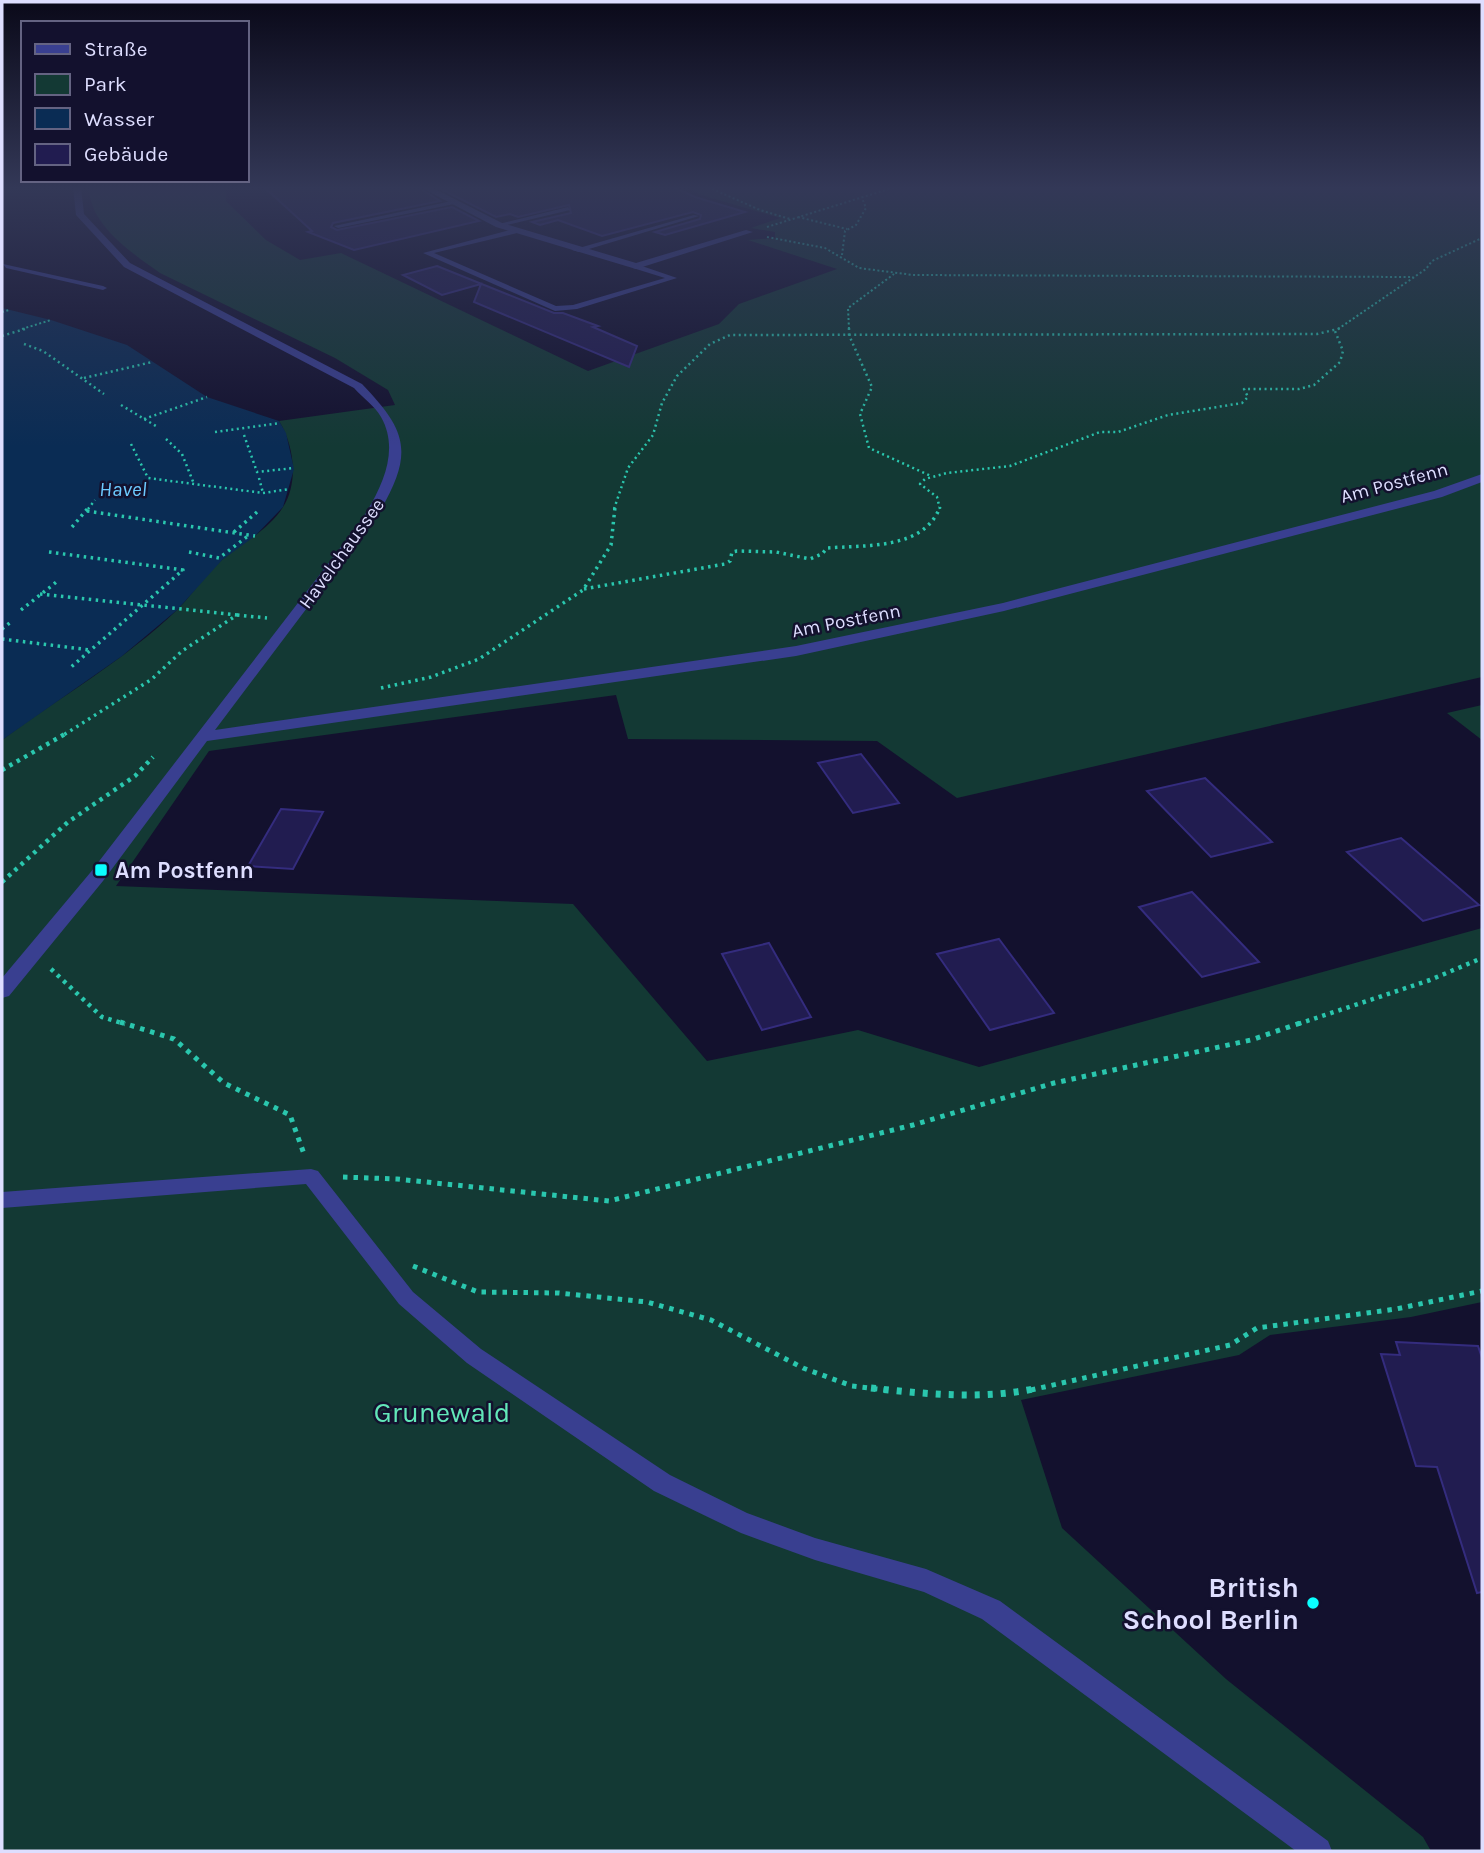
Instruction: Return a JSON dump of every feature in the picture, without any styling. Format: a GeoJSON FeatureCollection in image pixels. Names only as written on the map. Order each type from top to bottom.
{"type":"FeatureCollection","features":[{"type":"Feature","properties":{"kind":"street","name":"Havelchaussee"},"geometry":{"type":"LineString","coordinates":[[2,991],[35,953],[204,737],[366,523],[384,496],[394,468],[396,441],[387,418],[358,386],[143,273]]}},
{"type":"Feature","properties":{"kind":"street","name":"Am Postfenn"},"geometry":{"type":"LineString","coordinates":[[204,737],[705,667],[849,641],[1017,604],[1438,494],[1482,478]]}},
{"type":"Feature","properties":{"kind":"lane"},"geometry":{"type":"LineString","coordinates":[[39,273],[103,288]]}},
{"type":"Feature","properties":{"kind":"lane"},"geometry":{"type":"LineString","coordinates":[[475,273],[555,309],[574,307],[673,278],[659,273]]}},
{"type":"Feature","properties":{"kind":"lane"},"geometry":{"type":"LineString","coordinates":[[2,1200],[311,1176],[406,1298],[474,1356],[662,1483],[741,1522],[815,1549],[926,1581],[991,1610],[1318,1851]]}},
{"type":"Feature","properties":{"kind":"path"},"geometry":{"type":"LineString","coordinates":[[894,273],[848,309],[849,335],[872,387],[860,414],[869,448],[933,477]]}},
{"type":"Feature","properties":{"kind":"path"},"geometry":{"type":"LineString","coordinates":[[906,273],[988,277],[1414,277]]}},
{"type":"Feature","properties":{"kind":"path"},"geometry":{"type":"LineString","coordinates":[[375,690],[431,677],[479,659],[501,647],[583,590],[611,545],[614,510],[628,468],[653,435],[662,403],[689,361],[709,344],[730,335],[1290,335],[1335,331],[1356,320],[1418,273]]}},
{"type":"Feature","properties":{"kind":"path"},"geometry":{"type":"LineString","coordinates":[[2,312],[9,310]]}},
{"type":"Feature","properties":{"kind":"path"},"geometry":{"type":"LineString","coordinates":[[2,336],[51,320]]}},
{"type":"Feature","properties":{"kind":"path"},"geometry":{"type":"LineString","coordinates":[[583,590],[725,564],[730,561],[732,552],[741,550],[780,552],[806,559],[821,555],[827,548],[910,538],[929,526],[937,516],[941,503],[920,484],[933,477],[1010,466],[1056,450],[1072,440],[1100,432],[1118,432],[1168,415],[1242,403],[1248,397],[1244,389],[1308,387],[1324,378],[1340,362],[1343,351],[1335,331]]}},
{"type":"Feature","properties":{"kind":"path"},"geometry":{"type":"LineString","coordinates":[[24,344],[43,351],[104,394]]}},
{"type":"Feature","properties":{"kind":"path"},"geometry":{"type":"LineString","coordinates":[[83,379],[152,362]]}},
{"type":"Feature","properties":{"kind":"path"},"geometry":{"type":"LineString","coordinates":[[144,419],[207,397]]}},
{"type":"Feature","properties":{"kind":"path"},"geometry":{"type":"LineString","coordinates":[[121,405],[156,426]]}},
{"type":"Feature","properties":{"kind":"path"},"geometry":{"type":"LineString","coordinates":[[215,432],[280,423]]}},
{"type":"Feature","properties":{"kind":"path"},"geometry":{"type":"LineString","coordinates":[[244,435],[257,472],[294,468]]}},
{"type":"Feature","properties":{"kind":"path"},"geometry":{"type":"LineString","coordinates":[[166,439],[182,454],[194,484]]}},
{"type":"Feature","properties":{"kind":"path"},"geometry":{"type":"LineString","coordinates":[[131,444],[148,478],[263,493],[290,489]]}},
{"type":"Feature","properties":{"kind":"path"},"geometry":{"type":"LineString","coordinates":[[259,478],[263,493]]}},
{"type":"Feature","properties":{"kind":"path"},"geometry":{"type":"LineString","coordinates":[[72,527],[95,500]]}},
{"type":"Feature","properties":{"kind":"path"},"geometry":{"type":"LineString","coordinates":[[87,511],[256,536]]}},
{"type":"Feature","properties":{"kind":"path"},"geometry":{"type":"LineString","coordinates":[[234,533],[257,512]]}},
{"type":"Feature","properties":{"kind":"path"},"geometry":{"type":"LineString","coordinates":[[189,552],[219,558],[249,535]]}},
{"type":"Feature","properties":{"kind":"path"},"geometry":{"type":"LineString","coordinates":[[49,552],[183,570],[70,668]]}},
{"type":"Feature","properties":{"kind":"path"},"geometry":{"type":"LineString","coordinates":[[21,610],[59,580]]}},
{"type":"Feature","properties":{"kind":"path"},"geometry":{"type":"LineString","coordinates":[[2,770],[95,717],[152,678],[182,651],[237,615],[40,594]]}},
{"type":"Feature","properties":{"kind":"path"},"geometry":{"type":"LineString","coordinates":[[2,629],[11,622]]}},
{"type":"Feature","properties":{"kind":"path"},"geometry":{"type":"LineString","coordinates":[[2,639],[90,650]]}},
{"type":"Feature","properties":{"kind":"path"},"geometry":{"type":"LineString","coordinates":[[2,882],[68,822],[135,776],[153,757]]}},
{"type":"Feature","properties":{"kind":"path"},"geometry":{"type":"LineString","coordinates":[[35,953],[102,1017],[174,1039],[224,1083],[290,1115],[311,1176],[397,1179],[609,1201],[913,1125],[1054,1083],[1251,1040],[1430,980],[1482,958]]}},
{"type":"Feature","properties":{"kind":"path"},"geometry":{"type":"LineString","coordinates":[[366,1249],[478,1292],[559,1293],[647,1302],[711,1321],[803,1368],[852,1386],[921,1394],[1017,1392],[1230,1345],[1257,1328],[1396,1309],[1482,1291]]}},
{"type":"Feature","properties":{"kind":"green space","name":"Grunewald"},"geometry":{"type":"Polygon","coordinates":[[[161,273],[384,273],[588,371],[719,324],[739,304],[824,273],[1482,273],[1482,677],[957,798],[877,741],[628,739],[616,695],[209,751],[116,886],[573,904],[707,1061],[858,1030],[979,1067],[1482,928],[1482,1302],[1411,1317],[1270,1335],[1239,1355],[1021,1400],[1062,1528],[1226,1679],[1423,1837],[1431,1851],[2,1851],[2,740],[114,662],[157,628],[183,604],[217,565],[277,515],[288,497],[293,475],[291,452],[279,421],[395,405],[388,390],[335,358],[161,273]]]}},
{"type":"Feature","properties":{"kind":"green space"},"geometry":{"type":"Polygon","coordinates":[[[1482,705],[1482,740],[1447,713],[1482,705]]]}},
{"type":"Feature","properties":{"kind":"water","name":"Havel"},"geometry":{"type":"Polygon","coordinates":[[[2,308],[51,320],[127,345],[207,397],[279,421],[286,433],[294,469],[283,507],[255,536],[222,560],[177,610],[122,656],[2,740],[2,308]]]}},
{"type":"Feature","properties":{"kind":"building"},"geometry":{"type":"Polygon","coordinates":[[[456,273],[554,313],[563,313],[598,326],[593,327],[637,346],[629,367],[474,302],[481,284],[442,295],[403,275],[456,273]]]}},
{"type":"Feature","properties":{"kind":"building"},"geometry":{"type":"Polygon","coordinates":[[[861,754],[899,803],[853,813],[818,763],[861,754]]]}},
{"type":"Feature","properties":{"kind":"building"},"geometry":{"type":"Polygon","coordinates":[[[1205,778],[1272,842],[1211,857],[1147,791],[1205,778]]]}},
{"type":"Feature","properties":{"kind":"building"},"geometry":{"type":"Polygon","coordinates":[[[281,809],[323,812],[293,869],[248,866],[281,809]]]}},
{"type":"Feature","properties":{"kind":"building"},"geometry":{"type":"Polygon","coordinates":[[[1401,838],[1479,905],[1423,921],[1347,852],[1401,838]]]}},
{"type":"Feature","properties":{"kind":"building"},"geometry":{"type":"Polygon","coordinates":[[[1192,892],[1259,962],[1202,977],[1139,907],[1192,892]]]}},
{"type":"Feature","properties":{"kind":"building"},"geometry":{"type":"Polygon","coordinates":[[[999,939],[1054,1013],[990,1030],[937,954],[999,939]]]}},
{"type":"Feature","properties":{"kind":"building"},"geometry":{"type":"Polygon","coordinates":[[[769,943],[811,1017],[762,1030],[722,954],[769,943]]]}},
{"type":"Feature","properties":{"kind":"building"},"geometry":{"type":"Polygon","coordinates":[[[1396,1342],[1478,1346],[1482,1358],[1482,1592],[1477,1593],[1437,1467],[1416,1466],[1381,1354],[1400,1355],[1396,1342]]]}},
{"type":"Feature","properties":{"kind":"place","name":"Am Postfenn"},"geometry":{"type":"Point","coordinates":[101,870]}},
{"type":"Feature","properties":{"kind":"place","name":"British School Berlin"},"geometry":{"type":"Point","coordinates":[1313,1603]}}]}
